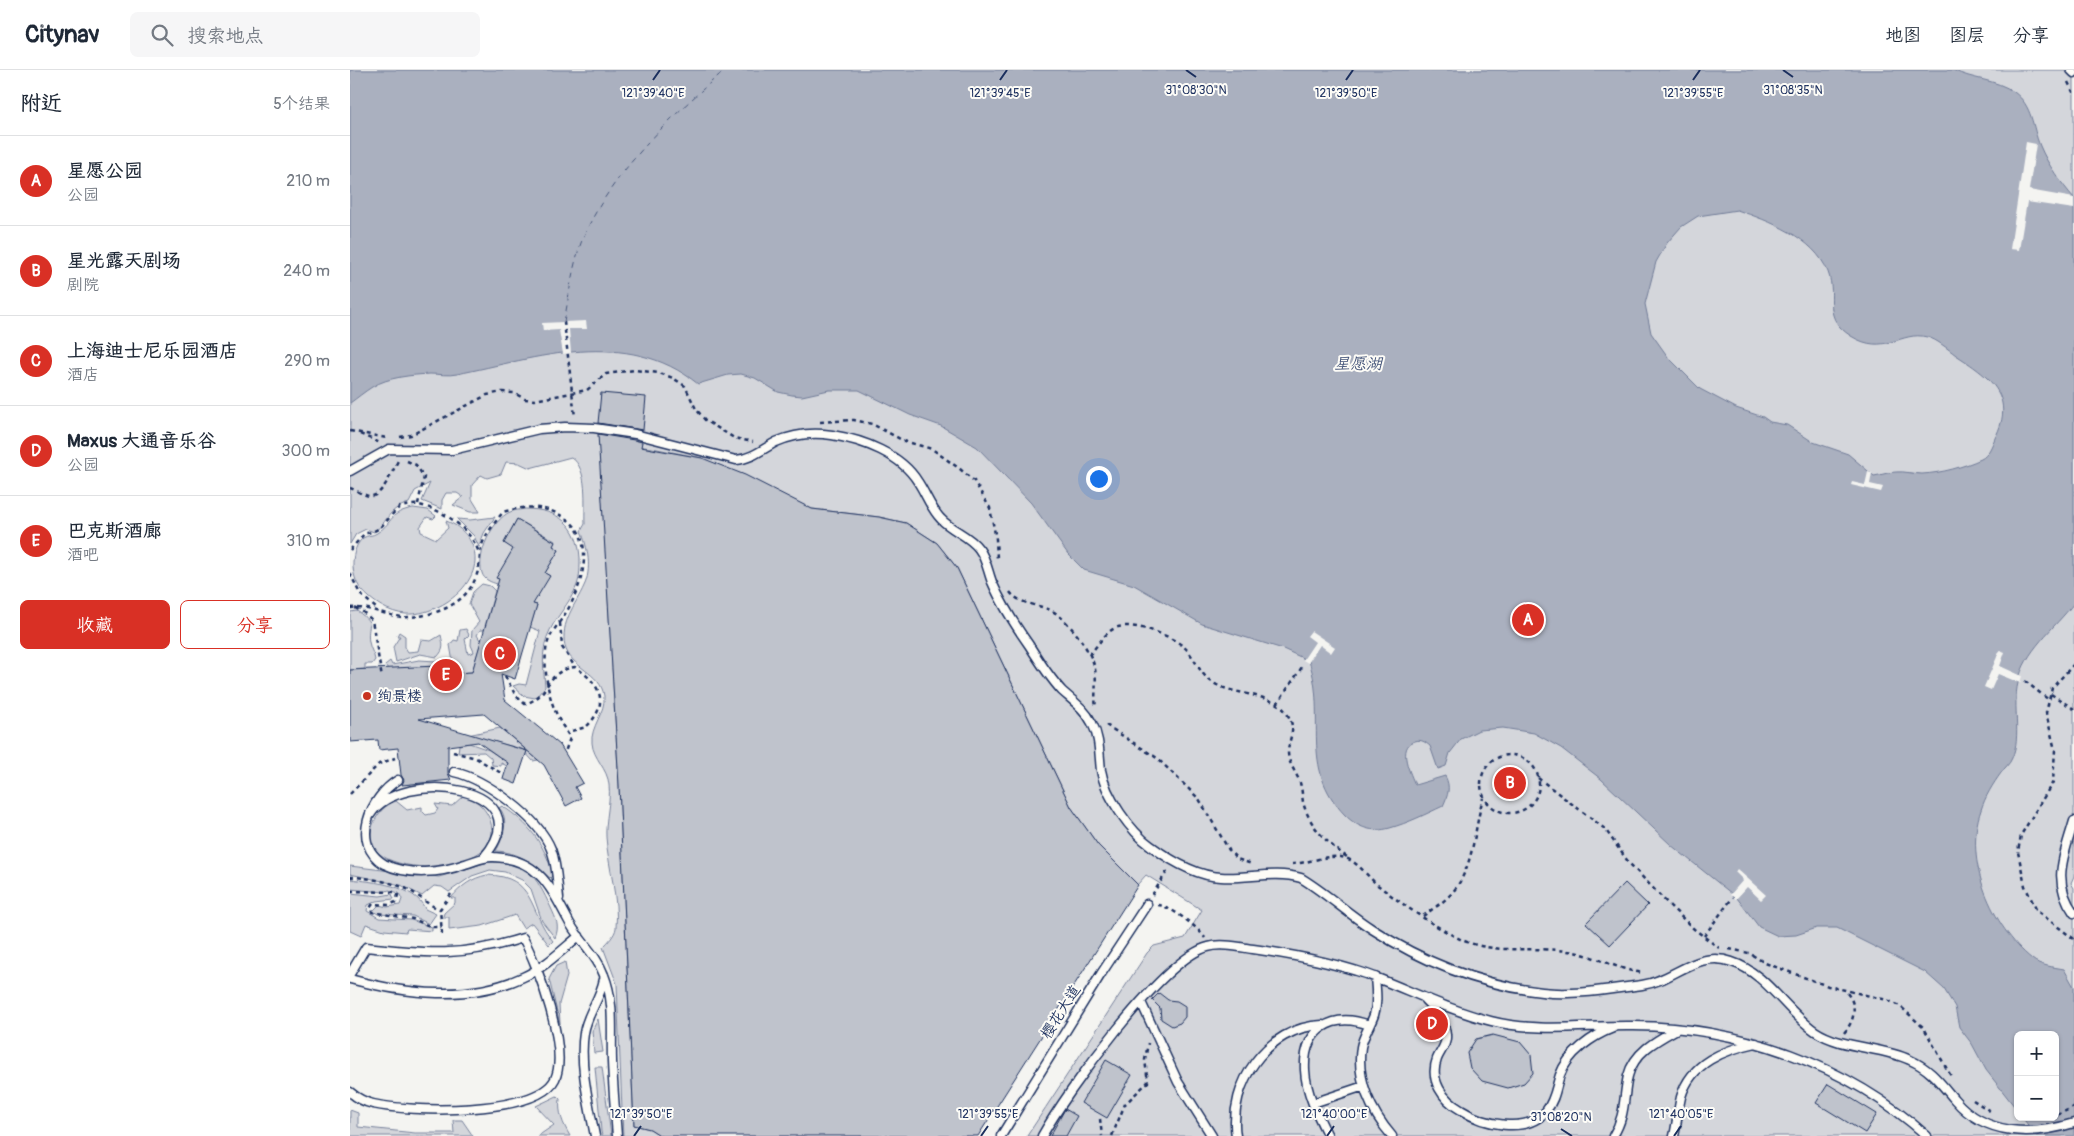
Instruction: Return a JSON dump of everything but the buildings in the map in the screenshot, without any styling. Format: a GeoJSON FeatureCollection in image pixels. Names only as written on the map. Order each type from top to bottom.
{"type":"FeatureCollection","features":[{"type":"Feature","properties":{"kind":"lane"},"geometry":{"type":"LineString","coordinates":[[2071,70],[2074,73]]}},
{"type":"Feature","properties":{"kind":"lane"},"geometry":{"type":"LineString","coordinates":[[350,471],[389,449],[407,447],[452,450],[539,429],[574,427],[635,434],[736,460],[744,459],[790,437],[830,435],[860,441],[902,464],[918,481],[942,521],[965,535],[980,550],[1002,605],[1051,678],[1084,710],[1092,722],[1100,746],[1101,772],[1106,786],[1125,820],[1135,833],[1151,846],[1174,860],[1198,872],[1221,878],[1272,874],[1287,874],[1301,878],[1371,928],[1418,956],[1454,971],[1519,988],[1543,992],[1570,993],[1645,985],[1668,978],[1689,964],[1712,958],[1731,961],[1758,978],[1806,1024],[1818,1032],[1836,1040],[1901,1056],[1930,1071],[1955,1100],[1974,1118],[2003,1130],[2024,1134],[2039,1134],[2074,1123]]}},
{"type":"Feature","properties":{"kind":"lane"},"geometry":{"type":"LineString","coordinates":[[454,772],[490,789],[524,814],[546,839],[555,862],[559,900]]}},
{"type":"Feature","properties":{"kind":"lane"},"geometry":{"type":"LineString","coordinates":[[398,780],[382,791],[374,799],[368,810],[364,829],[366,845],[372,854],[385,864],[398,868],[432,872],[465,865],[484,857],[509,858],[530,867],[540,874],[559,900],[567,919],[597,959],[604,975],[612,1013],[612,1060],[617,1136]]}},
{"type":"Feature","properties":{"kind":"lane"},"geometry":{"type":"LineString","coordinates":[[459,789],[469,791],[486,801],[496,816],[497,838],[484,857]]}},
{"type":"Feature","properties":{"kind":"lane"},"geometry":{"type":"LineString","coordinates":[[364,829],[374,809],[388,797],[416,790],[490,789]]}},
{"type":"Feature","properties":{"kind":"lane"},"geometry":{"type":"LineString","coordinates":[[2074,821],[2060,880],[2065,900],[2074,913]]}},
{"type":"Feature","properties":{"kind":"lane","name":"樱花大道"},"geometry":{"type":"LineString","coordinates":[[1001,1136],[1101,974],[1147,904]]}},
{"type":"Feature","properties":{"kind":"lane"},"geometry":{"type":"LineString","coordinates":[[350,979],[407,992],[456,992],[508,983],[525,977],[579,936]]}},
{"type":"Feature","properties":{"kind":"lane"},"geometry":{"type":"LineString","coordinates":[[350,974],[366,947],[430,954],[455,953],[523,938],[538,968],[555,1032],[558,1065],[555,1079],[544,1092],[509,1104],[443,1110],[372,1104],[350,1092]]}},
{"type":"Feature","properties":{"kind":"lane"},"geometry":{"type":"LineString","coordinates":[[1042,1136],[1071,1090],[1141,1002],[1182,959],[1210,946],[1261,950],[1319,961],[1375,977],[1494,1022],[1529,1028],[1618,1026],[1678,1028],[1757,1043],[1801,1058],[1851,1081],[1890,1106],[1928,1136]]}},
{"type":"Feature","properties":{"kind":"lane"},"geometry":{"type":"LineString","coordinates":[[596,1136],[589,1106],[583,1047],[588,1019],[601,994],[604,975]]}},
{"type":"Feature","properties":{"kind":"lane"},"geometry":{"type":"LineString","coordinates":[[1375,977],[1376,1001],[1361,1047],[1364,1086],[1378,1117],[1392,1136]]}},
{"type":"Feature","properties":{"kind":"lane"},"geometry":{"type":"LineString","coordinates":[[1422,996],[1438,1012],[1446,1032],[1445,1044],[1435,1066],[1437,1086],[1445,1098],[1457,1108],[1477,1119],[1496,1124],[1534,1120],[1546,1112],[1553,1100],[1560,1074],[1569,1060],[1590,1040],[1618,1026]]}},
{"type":"Feature","properties":{"kind":"lane"},"geometry":{"type":"LineString","coordinates":[[1141,1002],[1178,1082],[1212,1136]]}},
{"type":"Feature","properties":{"kind":"lane"},"geometry":{"type":"LineString","coordinates":[[1236,1136],[1234,1116],[1242,1084],[1259,1057],[1275,1041],[1312,1025],[1322,1025],[1346,1019],[1369,1025]]}},
{"type":"Feature","properties":{"kind":"lane"},"geometry":{"type":"LineString","coordinates":[[1322,1025],[1315,1034],[1306,1056],[1305,1070],[1313,1103],[1328,1136]]}},
{"type":"Feature","properties":{"kind":"lane"},"geometry":{"type":"LineString","coordinates":[[1613,1136],[1620,1124],[1625,1108],[1628,1076],[1638,1057],[1656,1040],[1678,1028]]}},
{"type":"Feature","properties":{"kind":"lane"},"geometry":{"type":"LineString","coordinates":[[1674,1136],[1681,1097],[1693,1073],[1718,1054],[1757,1043]]}},
{"type":"Feature","properties":{"kind":"lane"},"geometry":{"type":"LineString","coordinates":[[1313,1103],[1364,1086]]}},
{"type":"Feature","properties":{"kind":"path"},"geometry":{"type":"LineString","coordinates":[[564,322],[576,406],[574,427]]}},
{"type":"Feature","properties":{"kind":"path"},"geometry":{"type":"LineString","coordinates":[[395,438],[418,431],[487,396],[502,392],[514,393],[525,400],[535,400],[588,390],[606,374],[616,371],[634,370],[659,372],[685,386],[696,410],[705,420],[734,438],[756,442]]}},
{"type":"Feature","properties":{"kind":"path"},"geometry":{"type":"LineString","coordinates":[[814,423],[854,420],[872,424],[904,441],[932,449],[960,468],[974,480],[990,508],[998,562]]}},
{"type":"Feature","properties":{"kind":"path"},"geometry":{"type":"LineString","coordinates":[[350,431],[390,438]]}},
{"type":"Feature","properties":{"kind":"path"},"geometry":{"type":"LineString","coordinates":[[350,488],[368,496],[374,496],[381,492],[418,431]]}},
{"type":"Feature","properties":{"kind":"path"},"geometry":{"type":"LineString","coordinates":[[350,550],[365,533],[374,533],[381,528],[400,507],[418,505],[435,511],[462,526],[469,534],[480,554]]}},
{"type":"Feature","properties":{"kind":"path"},"geometry":{"type":"LineString","coordinates":[[350,608],[378,610],[408,618],[430,614],[450,607],[466,595],[470,588],[477,574],[483,542],[503,512],[519,508],[546,507],[573,524],[582,540],[584,556],[582,576],[578,589],[549,638],[546,651],[548,693],[557,716],[570,738],[565,752]]}},
{"type":"Feature","properties":{"kind":"path"},"geometry":{"type":"LineString","coordinates":[[350,573],[360,594],[378,610]]}},
{"type":"Feature","properties":{"kind":"path"},"geometry":{"type":"LineString","coordinates":[[1008,588],[1012,594],[1024,602],[1051,610],[1062,617],[1089,655],[1095,668],[1095,697],[1098,713]]}},
{"type":"Feature","properties":{"kind":"path"},"geometry":{"type":"LineString","coordinates":[[354,608],[363,612],[372,620],[382,678]]}},
{"type":"Feature","properties":{"kind":"path"},"geometry":{"type":"LineString","coordinates":[[560,621],[562,646],[574,667],[596,685],[601,698],[599,709],[590,724],[568,732]]}},
{"type":"Feature","properties":{"kind":"path"},"geometry":{"type":"LineString","coordinates":[[1089,655],[1109,632],[1118,627],[1148,630],[1170,637],[1188,651],[1199,671],[1218,685],[1278,704],[1285,711],[1293,725],[1288,753],[1300,783],[1307,815],[1322,836],[1377,885],[1422,916],[1463,940],[1492,949],[1567,951],[1589,956],[1621,969],[1652,974]]}},
{"type":"Feature","properties":{"kind":"path"},"geometry":{"type":"LineString","coordinates":[[2074,664],[2052,688],[2050,694],[2046,713],[2055,750],[2053,782],[2022,835],[2018,852],[2025,886],[2037,911],[2074,939]]}},
{"type":"Feature","properties":{"kind":"path"},"geometry":{"type":"LineString","coordinates":[[505,676],[516,696],[525,704],[536,700],[558,672],[574,667]]}},
{"type":"Feature","properties":{"kind":"path"},"geometry":{"type":"LineString","coordinates":[[1278,704],[1302,667]]}},
{"type":"Feature","properties":{"kind":"path"},"geometry":{"type":"LineString","coordinates":[[2025,681],[2049,700]]}},
{"type":"Feature","properties":{"kind":"path"},"geometry":{"type":"LineString","coordinates":[[2050,694],[2074,709]]}},
{"type":"Feature","properties":{"kind":"path"},"geometry":{"type":"LineString","coordinates":[[1104,724],[1157,758],[1199,799],[1237,859],[1258,865]]}},
{"type":"Feature","properties":{"kind":"path"},"geometry":{"type":"LineString","coordinates":[[453,752],[476,758],[501,773]]}},
{"type":"Feature","properties":{"kind":"path"},"geometry":{"type":"LineString","coordinates":[[1538,778],[1538,792],[1534,800],[1519,812],[1501,812],[1492,807],[1484,796],[1481,781],[1483,772],[1496,758],[1515,756],[1524,759],[1531,765],[1538,778],[1605,829],[1630,863],[1686,922],[1720,949]]}},
{"type":"Feature","properties":{"kind":"path"},"geometry":{"type":"LineString","coordinates":[[350,794],[379,764],[395,758]]}},
{"type":"Feature","properties":{"kind":"path"},"geometry":{"type":"LineString","coordinates":[[1422,916],[1451,894],[1460,880],[1469,858],[1484,796]]}},
{"type":"Feature","properties":{"kind":"path"},"geometry":{"type":"LineString","coordinates":[[1284,864],[1308,863],[1339,856],[1350,859]]}},
{"type":"Feature","properties":{"kind":"path"},"geometry":{"type":"LineString","coordinates":[[1174,860],[1147,904],[1164,905],[1204,934],[1210,946]]}},
{"type":"Feature","properties":{"kind":"path"},"geometry":{"type":"LineString","coordinates":[[350,877],[398,886],[440,909]]}},
{"type":"Feature","properties":{"kind":"path"},"geometry":{"type":"LineString","coordinates":[[350,891],[394,892],[398,895],[396,902],[389,905],[373,904],[370,908],[372,912],[413,919],[432,927],[442,927]]}},
{"type":"Feature","properties":{"kind":"path"},"geometry":{"type":"LineString","coordinates":[[442,934],[440,909],[451,894]]}},
{"type":"Feature","properties":{"kind":"path"},"geometry":{"type":"LineString","coordinates":[[1704,936],[1733,897]]}},
{"type":"Feature","properties":{"kind":"path"},"geometry":{"type":"LineString","coordinates":[[1713,949],[1734,949],[1749,954],[1772,966],[1845,991],[1887,1000],[1900,1006],[1924,1028],[1954,1080]]}},
{"type":"Feature","properties":{"kind":"path"},"geometry":{"type":"LineString","coordinates":[[1836,1040],[1848,1029],[1854,1014],[1854,1004],[1845,991]]}},
{"type":"Feature","properties":{"kind":"path"},"geometry":{"type":"LineString","coordinates":[[1112,1136],[1125,1104],[1148,1082],[1145,1060],[1154,1030]]}},
{"type":"Feature","properties":{"kind":"path"},"geometry":{"type":"LineString","coordinates":[[1972,1100],[1992,1112]]}},
{"type":"Feature","properties":{"kind":"path"},"geometry":{"type":"LineString","coordinates":[[2059,1113],[2074,1107]]}},
{"type":"Feature","properties":{"kind":"path"},"geometry":{"type":"LineString","coordinates":[[1100,1120],[1102,1136]]}},
{"type":"Feature","properties":{"kind":"shaded area","name":"星愿湖"},"geometry":{"type":"Polygon","coordinates":[[[350,70],[2074,70],[2074,876],[2071,883],[2074,888],[2074,1132],[2062,1136],[1027,1136],[1147,953],[1154,946],[1185,938],[1202,910],[1146,875],[1137,885],[1098,845],[1071,807],[957,568],[937,543],[906,523],[879,517],[812,509],[702,458],[652,448],[599,442],[619,785],[634,1125],[650,1129],[661,1136],[623,1136],[617,984],[603,947],[614,933],[617,917],[606,837],[609,785],[592,743],[593,731],[603,708],[604,696],[602,688],[592,675],[573,660],[568,653],[564,637],[566,622],[584,586],[588,573],[586,544],[581,531],[585,524],[585,497],[581,470],[571,457],[530,468],[519,463],[506,462],[501,474],[487,478],[481,475],[472,485],[472,499],[480,512],[470,512],[453,505],[463,497],[457,493],[446,493],[442,500],[442,509],[422,501],[430,483],[415,491],[409,503],[392,512],[374,532],[366,529],[356,534],[350,544],[350,70]]]}},
{"type":"Feature","properties":{"kind":"shaded area"},"geometry":{"type":"Polygon","coordinates":[[[413,508],[428,510],[436,516],[433,519],[427,517],[420,527],[421,532],[436,539],[448,528],[446,521],[462,531],[467,536],[474,550],[475,564],[470,578],[461,590],[449,600],[436,608],[421,613],[406,614],[393,612],[365,594],[357,584],[353,563],[356,549],[363,538],[374,535],[383,529],[399,512],[413,508]]]}},
{"type":"Feature","properties":{"kind":"shaded area"},"geometry":{"type":"Polygon","coordinates":[[[525,509],[547,512],[564,521],[575,536],[580,558],[577,585],[545,643],[543,656],[545,687],[535,698],[524,696],[513,686],[519,684],[526,685],[540,631],[530,627],[537,605],[521,600],[550,576],[545,573],[559,550],[553,546],[555,541],[517,519],[504,543],[518,551],[497,578],[513,588],[496,589],[497,584],[484,577],[481,566],[483,548],[497,522],[510,512],[525,509]]]}},
{"type":"Feature","properties":{"kind":"shaded area"},"geometry":{"type":"Polygon","coordinates":[[[495,517],[484,533],[479,547],[474,536],[457,519],[470,520],[495,517]]]}},
{"type":"Feature","properties":{"kind":"shaded area"},"geometry":{"type":"Polygon","coordinates":[[[482,584],[490,586],[495,591],[484,630],[480,630],[477,635],[481,642],[472,672],[438,674],[389,670],[385,665],[390,661],[392,665],[419,660],[453,662],[450,645],[454,640],[458,641],[460,630],[466,629],[469,635],[465,639],[468,654],[474,652],[471,645],[472,630],[479,622],[469,604],[473,592],[482,584]]]}},
{"type":"Feature","properties":{"kind":"shaded area"},"geometry":{"type":"Polygon","coordinates":[[[357,611],[369,622],[368,636],[375,660],[372,664],[365,664],[365,669],[350,670],[350,612],[357,611]]]}},
{"type":"Feature","properties":{"kind":"shaded area"},"geometry":{"type":"Polygon","coordinates":[[[399,632],[405,636],[405,647],[408,652],[418,651],[421,640],[431,641],[441,635],[443,644],[441,652],[437,657],[420,654],[396,662],[393,647],[400,636],[397,636],[399,632]]]}},
{"type":"Feature","properties":{"kind":"shaded area"},"geometry":{"type":"Polygon","coordinates":[[[500,728],[538,760],[533,761],[522,749],[468,735],[500,728]]]}},
{"type":"Feature","properties":{"kind":"shaded area"},"geometry":{"type":"Polygon","coordinates":[[[469,743],[489,750],[508,763],[507,766],[501,763],[501,766],[492,765],[491,758],[484,752],[458,753],[459,745],[469,743]]]}},
{"type":"Feature","properties":{"kind":"shaded area"},"geometry":{"type":"Polygon","coordinates":[[[463,796],[471,798],[478,803],[489,817],[492,826],[489,842],[476,855],[450,865],[420,867],[392,861],[381,855],[374,847],[371,836],[374,822],[380,812],[389,805],[396,801],[407,810],[422,807],[422,811],[426,815],[435,813],[438,809],[435,804],[452,806],[463,796]]]}},
{"type":"Feature","properties":{"kind":"shaded area"},"geometry":{"type":"Polygon","coordinates":[[[502,806],[528,827],[535,836],[550,864],[553,875],[550,878],[519,856],[496,851],[501,841],[505,823],[499,808],[502,806]]]}},
{"type":"Feature","properties":{"kind":"shaded area"},"geometry":{"type":"Polygon","coordinates":[[[488,862],[512,864],[528,872],[535,879],[556,919],[557,930],[555,938],[542,921],[531,889],[522,880],[505,872],[490,870],[472,876],[449,892],[442,887],[434,886],[422,896],[401,885],[350,874],[350,866],[439,877],[488,862]]]}},
{"type":"Feature","properties":{"kind":"shaded area"},"geometry":{"type":"Polygon","coordinates":[[[487,875],[503,877],[523,888],[545,930],[553,941],[549,945],[532,923],[523,928],[515,915],[482,926],[449,930],[449,917],[443,917],[444,913],[455,903],[455,898],[451,898],[467,883],[487,875]]]}},
{"type":"Feature","properties":{"kind":"shaded area"},"geometry":{"type":"Polygon","coordinates":[[[350,879],[381,883],[403,890],[420,901],[425,909],[436,914],[429,924],[413,916],[378,914],[373,911],[379,905],[387,907],[400,905],[402,899],[399,893],[389,890],[384,892],[350,889],[350,879]]]}},
{"type":"Feature","properties":{"kind":"shaded area"},"geometry":{"type":"Polygon","coordinates":[[[350,893],[380,896],[392,894],[394,899],[377,901],[368,905],[367,911],[379,918],[411,920],[432,927],[432,931],[407,929],[406,932],[384,930],[366,924],[361,936],[350,931],[350,893]]]}},
{"type":"Feature","properties":{"kind":"shaded area"},"geometry":{"type":"Polygon","coordinates":[[[565,962],[567,976],[559,1004],[560,1024],[549,979],[556,966],[565,962]]]}},
{"type":"Feature","properties":{"kind":"shaded area"},"geometry":{"type":"Polygon","coordinates":[[[598,1019],[603,1052],[594,1053],[592,1031],[598,1019]]]}},
{"type":"Feature","properties":{"kind":"shaded area"},"geometry":{"type":"Polygon","coordinates":[[[595,1067],[602,1067],[611,1136],[602,1136],[595,1067]]]}},
{"type":"Feature","properties":{"kind":"shaded area"},"geometry":{"type":"Polygon","coordinates":[[[557,1096],[560,1099],[562,1118],[570,1136],[538,1136],[554,1125],[536,1106],[557,1096]]]}},
{"type":"Feature","properties":{"kind":"shaded area"},"geometry":{"type":"Polygon","coordinates":[[[350,1110],[358,1113],[358,1127],[415,1133],[454,1133],[453,1120],[462,1120],[473,1136],[350,1136],[350,1110]]]}},
{"type":"Feature","properties":{"kind":"water","name":"星愿湖"},"geometry":{"type":"Polygon","coordinates":[[[350,70],[1953,70],[2000,84],[2014,92],[2025,104],[2043,153],[2055,174],[2074,198],[2074,603],[2033,650],[2021,671],[2016,692],[2017,730],[2015,749],[2011,760],[1987,795],[1981,810],[1976,829],[1976,850],[1979,871],[1985,891],[2005,929],[2032,959],[2047,966],[2064,969],[2074,987],[2074,1136],[2036,1136],[2025,1121],[2059,1121],[2059,1031],[2014,1031],[2014,1106],[1986,1070],[1972,1044],[1959,1027],[1955,1007],[1944,989],[1925,972],[1837,928],[1817,928],[1796,935],[1778,936],[1759,927],[1737,898],[1671,845],[1601,779],[1561,748],[1534,733],[1503,728],[1479,730],[1461,739],[1450,753],[1446,766],[1438,769],[1430,746],[1419,740],[1409,744],[1406,749],[1406,761],[1415,785],[1445,776],[1448,791],[1443,806],[1410,821],[1384,829],[1372,830],[1355,823],[1345,815],[1331,797],[1322,778],[1316,741],[1314,682],[1309,661],[1283,649],[1202,624],[1134,585],[1084,570],[1068,554],[1031,503],[977,447],[941,426],[910,415],[859,390],[829,390],[802,396],[792,395],[778,392],[755,378],[741,374],[728,375],[698,384],[670,366],[641,356],[611,351],[580,351],[549,355],[454,375],[423,374],[408,376],[393,379],[372,387],[350,403],[350,70]],[[1737,210],[1698,216],[1681,227],[1667,243],[1656,262],[1645,304],[1651,333],[1668,357],[1700,389],[1736,408],[1763,417],[1770,422],[1787,425],[1813,442],[1848,454],[1874,476],[1893,472],[1922,474],[1937,472],[1967,465],[1986,455],[2001,423],[2003,410],[2001,398],[1996,388],[1988,379],[1942,344],[1927,337],[1909,337],[1883,344],[1874,344],[1863,342],[1851,336],[1842,329],[1833,314],[1831,282],[1821,260],[1801,240],[1776,225],[1737,210]]]}},
{"type":"Feature","properties":{"kind":"pier"},"geometry":{"type":"Polygon","coordinates":[[[2026,142],[2036,144],[2029,190],[2074,198],[2074,209],[2027,202],[2019,250],[2010,249],[2026,142]]]}},
{"type":"Feature","properties":{"kind":"pier"},"geometry":{"type":"Polygon","coordinates":[[[586,321],[587,329],[569,329],[571,353],[563,354],[559,330],[543,331],[542,323],[586,321]]]}},
{"type":"Feature","properties":{"kind":"pier"},"geometry":{"type":"Polygon","coordinates":[[[1868,472],[1872,473],[1870,484],[1883,487],[1881,492],[1851,485],[1852,482],[1865,485],[1868,472]]]}},
{"type":"Feature","properties":{"kind":"pier"},"geometry":{"type":"Polygon","coordinates":[[[1311,631],[1335,647],[1331,653],[1320,645],[1308,663],[1303,660],[1315,642],[1307,636],[1311,631]]]}},
{"type":"Feature","properties":{"kind":"pier"},"geometry":{"type":"Polygon","coordinates":[[[2000,650],[2005,652],[2000,666],[2022,676],[2020,683],[1998,674],[1991,690],[1984,687],[2000,650]]]}},
{"type":"Feature","properties":{"kind":"pier"},"geometry":{"type":"Polygon","coordinates":[[[1737,869],[1766,895],[1761,900],[1747,887],[1736,899],[1730,895],[1743,880],[1735,872],[1737,869]]]}},
{"type":"Feature","properties":{"kind":"ferry route"},"geometry":{"type":"LineString","coordinates":[[564,322],[573,272],[581,243],[592,218],[607,194],[624,171],[663,127],[725,70]]}},
{"type":"Feature","properties":{"kind":"place","name":"星愿公园"},"geometry":{"type":"Point","coordinates":[1528,620]}},
{"type":"Feature","properties":{"kind":"place","name":"上海迪士尼乐园酒店"},"geometry":{"type":"Point","coordinates":[500,654]}},
{"type":"Feature","properties":{"kind":"place","name":"巴克斯酒廊"},"geometry":{"type":"Point","coordinates":[446,675]}},
{"type":"Feature","properties":{"kind":"place","name":"绚景楼"},"geometry":{"type":"Point","coordinates":[367,696]}},
{"type":"Feature","properties":{"kind":"place","name":"星光露天剧场"},"geometry":{"type":"Point","coordinates":[1510,783]}},
{"type":"Feature","properties":{"kind":"place","name":"Maxus 大通音乐谷"},"geometry":{"type":"Point","coordinates":[1432,1024]}}]}
